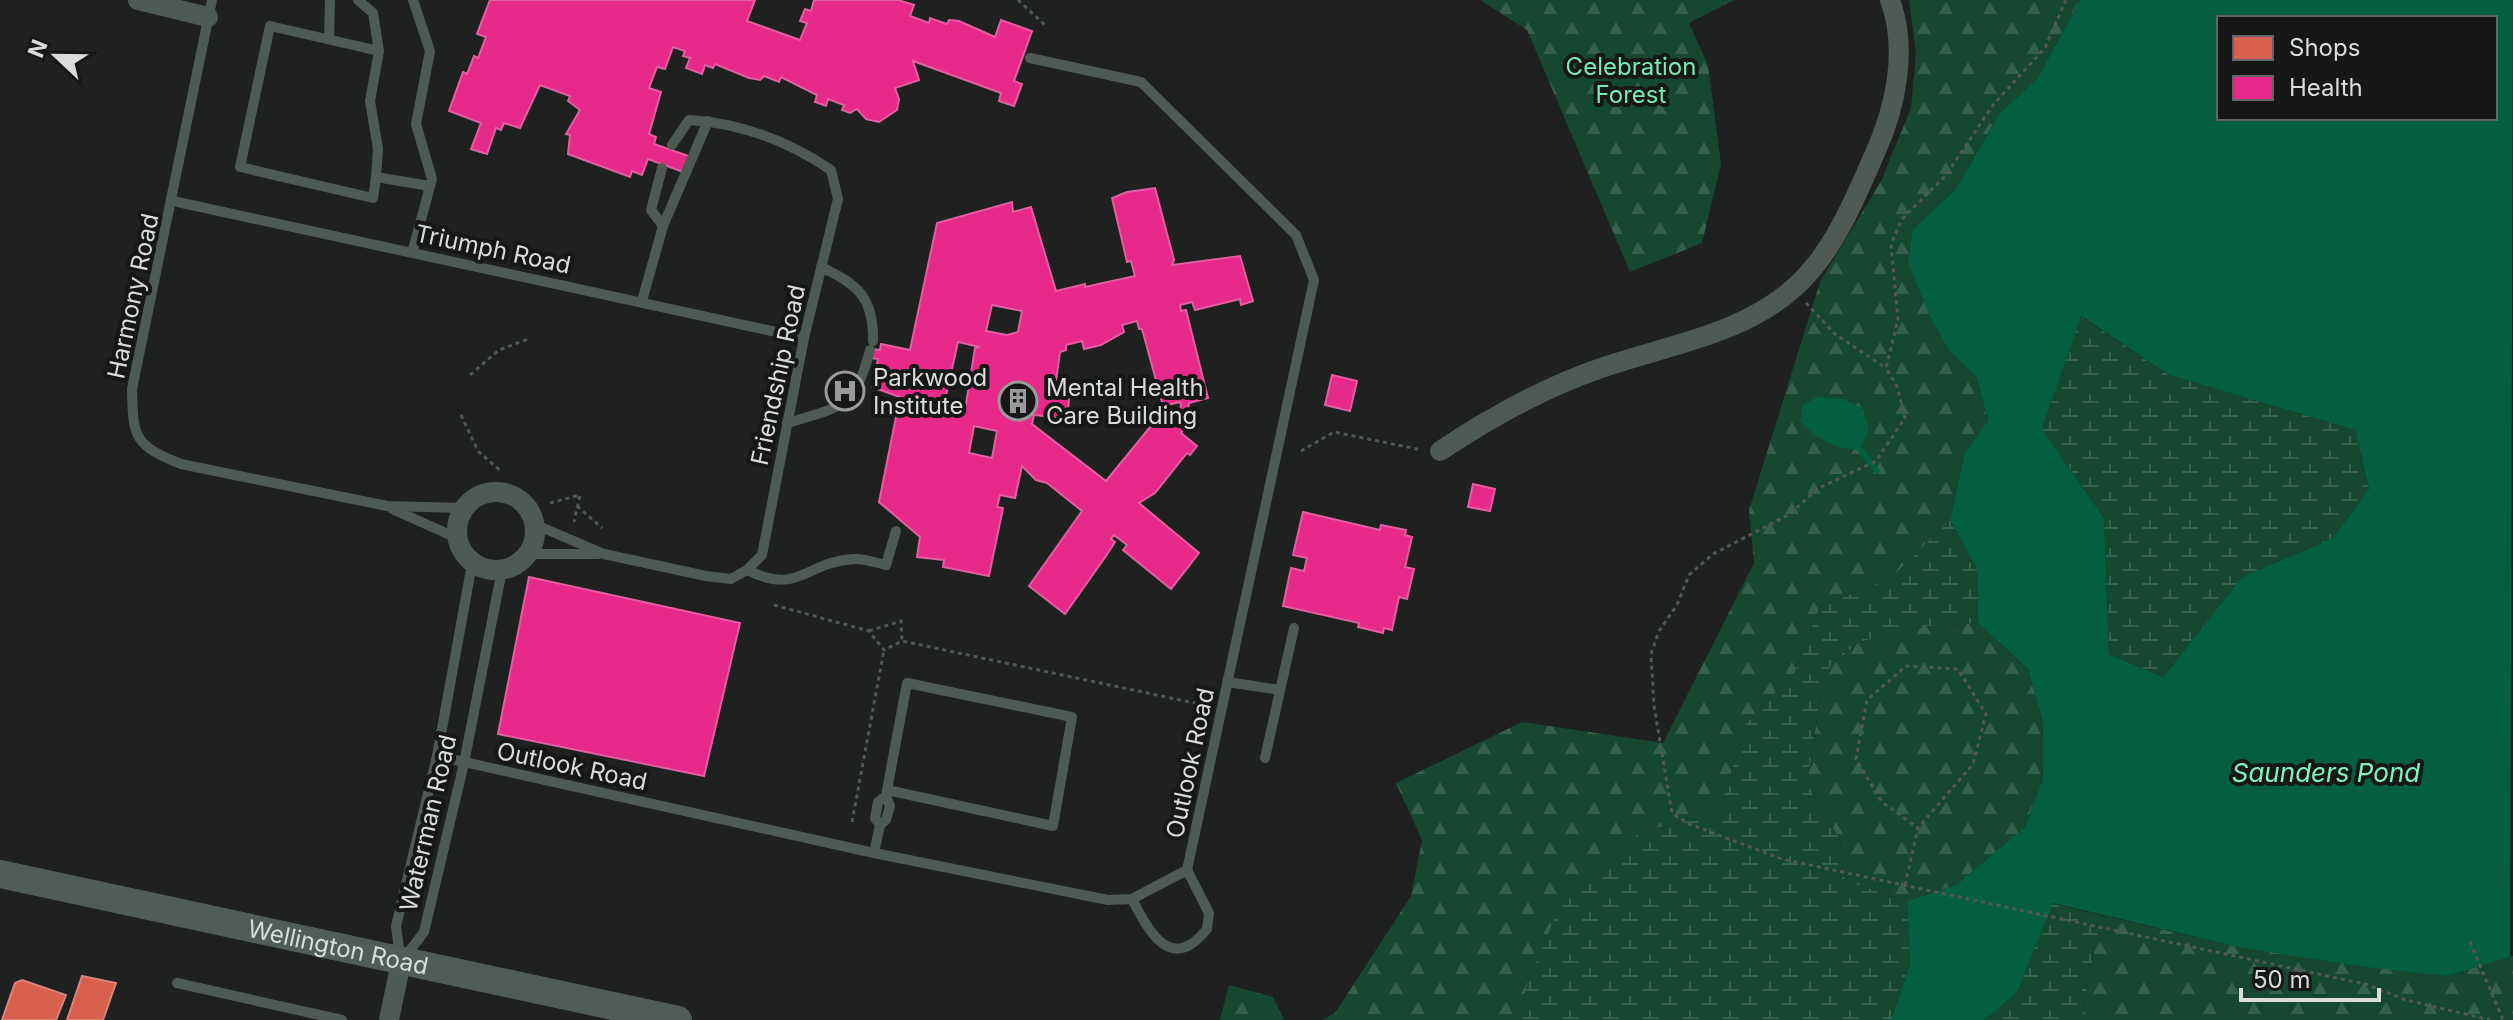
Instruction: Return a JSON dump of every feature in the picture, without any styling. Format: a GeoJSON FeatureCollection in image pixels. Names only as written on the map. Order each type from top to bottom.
{"type":"FeatureCollection","features":[{"type":"Feature","properties":{"kind":"main road","name":"Wellington Road"},"geometry":{"type":"LineString","coordinates":[[2,878],[401,962],[615,1014],[678,1020]]}},
{"type":"Feature","properties":{"kind":"street"},"geometry":{"type":"LineString","coordinates":[[138,0],[210,9]]}},
{"type":"Feature","properties":{"kind":"street"},"geometry":{"type":"LineString","coordinates":[[1438,452],[1489,419],[1540,392],[1742,322],[1795,288],[1834,237],[1884,133],[1897,80],[1897,37],[1890,0]]}},
{"type":"Feature","properties":{"kind":"street"},"geometry":{"type":"LineString","coordinates":[[489,492],[504,492],[519,499],[534,524],[528,554],[516,565],[502,570],[472,564],[457,538],[463,508],[489,492]]}},
{"type":"Feature","properties":{"kind":"street"},"geometry":{"type":"LineString","coordinates":[[389,1020],[401,962]]}},
{"type":"Feature","properties":{"kind":"lane"},"geometry":{"type":"LineString","coordinates":[[329,39],[330,0]]}},
{"type":"Feature","properties":{"kind":"lane"},"geometry":{"type":"LineString","coordinates":[[358,0],[373,13],[379,51],[370,101],[378,149],[373,198],[240,167],[270,26],[379,51]]}},
{"type":"Feature","properties":{"kind":"lane"},"geometry":{"type":"LineString","coordinates":[[412,253],[432,179],[416,124],[430,51],[413,0]]}},
{"type":"Feature","properties":{"kind":"lane","name":"Harmony Road"},"geometry":{"type":"LineString","coordinates":[[210,9],[132,389],[133,430],[151,452],[181,464],[387,506],[463,508]]}},
{"type":"Feature","properties":{"kind":"lane","name":"Outlook Road"},"geometry":{"type":"LineString","coordinates":[[437,756],[874,853],[1108,900],[1132,899],[1187,870],[1314,280],[1296,235],[1141,82],[1030,58]]}},
{"type":"Feature","properties":{"kind":"lane"},"geometry":{"type":"LineString","coordinates":[[642,301],[663,226],[708,121],[689,120],[672,145]]}},
{"type":"Feature","properties":{"kind":"lane","name":"Friendship Road"},"geometry":{"type":"LineString","coordinates":[[708,121],[726,122],[800,149],[831,170],[838,199],[804,338],[762,555],[747,570]]}},
{"type":"Feature","properties":{"kind":"lane"},"geometry":{"type":"LineString","coordinates":[[662,168],[651,210],[663,226]]}},
{"type":"Feature","properties":{"kind":"lane"},"geometry":{"type":"LineString","coordinates":[[376,177],[430,186]]}},
{"type":"Feature","properties":{"kind":"lane","name":"Triumph Road"},"geometry":{"type":"LineString","coordinates":[[173,201],[804,338]]}},
{"type":"Feature","properties":{"kind":"lane"},"geometry":{"type":"LineString","coordinates":[[787,423],[835,408],[850,399],[859,387],[871,346],[868,306],[857,286],[821,267]]}},
{"type":"Feature","properties":{"kind":"lane","name":"Harmony Road"},"geometry":{"type":"LineString","coordinates":[[387,506],[457,538]]}},
{"type":"Feature","properties":{"kind":"lane"},"geometry":{"type":"LineString","coordinates":[[534,524],[604,554]]}},
{"type":"Feature","properties":{"kind":"lane"},"geometry":{"type":"LineString","coordinates":[[528,554],[604,554],[731,579],[747,570],[779,582],[792,581],[822,566],[856,559],[886,565],[896,531]]}},
{"type":"Feature","properties":{"kind":"lane","name":"Waterman Road"},"geometry":{"type":"LineString","coordinates":[[401,962],[396,926],[437,756],[472,564]]}},
{"type":"Feature","properties":{"kind":"lane","name":"Waterman Road"},"geometry":{"type":"LineString","coordinates":[[401,962],[424,932],[464,763],[502,570]]}},
{"type":"Feature","properties":{"kind":"lane"},"geometry":{"type":"LineString","coordinates":[[1265,758],[1294,628]]}},
{"type":"Feature","properties":{"kind":"lane"},"geometry":{"type":"LineString","coordinates":[[1227,682],[1280,690]]}},
{"type":"Feature","properties":{"kind":"lane"},"geometry":{"type":"LineString","coordinates":[[874,853],[880,825],[886,820],[890,806],[886,793],[907,683],[1072,717],[1053,826],[886,793]]}},
{"type":"Feature","properties":{"kind":"lane"},"geometry":{"type":"LineString","coordinates":[[1132,899],[1151,936],[1160,944],[1173,948],[1186,946],[1207,929],[1209,913],[1187,870]]}},
{"type":"Feature","properties":{"kind":"lane"},"geometry":{"type":"LineString","coordinates":[[177,983],[342,1020]]}},
{"type":"Feature","properties":{"kind":"path"},"geometry":{"type":"LineString","coordinates":[[1018,0],[1045,25]]}},
{"type":"Feature","properties":{"kind":"path"},"geometry":{"type":"LineString","coordinates":[[1886,368],[1898,320],[1891,244],[1902,219],[1946,175],[1993,105],[2045,48],[2066,0]]}},
{"type":"Feature","properties":{"kind":"path"},"geometry":{"type":"LineString","coordinates":[[1795,288],[1835,334],[1886,368],[1897,386],[1905,418],[1876,461],[1817,489],[1790,514],[1713,554],[1689,575],[1677,605],[1659,631],[1651,654],[1654,706],[1672,813],[1689,824],[1782,859],[2365,984],[2490,1020]]}},
{"type":"Feature","properties":{"kind":"path"},"geometry":{"type":"LineString","coordinates":[[470,375],[499,350],[528,339]]}},
{"type":"Feature","properties":{"kind":"path"},"geometry":{"type":"LineString","coordinates":[[461,415],[478,451],[502,472]]}},
{"type":"Feature","properties":{"kind":"path"},"geometry":{"type":"LineString","coordinates":[[1301,451],[1334,432],[1438,452]]}},
{"type":"Feature","properties":{"kind":"path"},"geometry":{"type":"LineString","coordinates":[[550,503],[580,495],[574,522]]}},
{"type":"Feature","properties":{"kind":"path"},"geometry":{"type":"LineString","coordinates":[[577,506],[602,528]]}},
{"type":"Feature","properties":{"kind":"path"},"geometry":{"type":"LineString","coordinates":[[774,605],[869,631],[901,621],[902,641]]}},
{"type":"Feature","properties":{"kind":"path"},"geometry":{"type":"LineString","coordinates":[[852,822],[884,650],[869,631]]}},
{"type":"Feature","properties":{"kind":"path"},"geometry":{"type":"LineString","coordinates":[[884,650],[902,641],[1199,704]]}},
{"type":"Feature","properties":{"kind":"path"},"geometry":{"type":"LineString","coordinates":[[1905,885],[1918,828],[1973,764],[1986,714],[1958,669],[1906,666],[1867,700],[1856,759],[1882,802],[1918,828]]}},
{"type":"Feature","properties":{"kind":"path"},"geometry":{"type":"LineString","coordinates":[[2470,942],[2503,1020]]}},
{"type":"Feature","properties":{"kind":"green space","name":"Celebration Forest"},"geometry":{"type":"Polygon","coordinates":[[[1480,0],[1734,0],[1689,23],[1708,65],[1721,164],[1702,243],[1630,272],[1527,30],[1480,0]]]}},
{"type":"Feature","properties":{"kind":"green space"},"geometry":{"type":"Polygon","coordinates":[[[1909,0],[2080,0],[2037,79],[2000,113],[1955,190],[1913,229],[1930,317],[1949,349],[1976,377],[1988,421],[1964,455],[1950,520],[1890,579],[1820,606],[1795,672],[1746,724],[1718,815],[1643,831],[1526,988],[1519,1020],[1322,1020],[1335,1013],[1411,896],[1422,840],[1396,783],[1522,722],[1663,743],[1754,563],[1749,510],[1820,282],[1881,181],[1911,108],[1916,54],[1909,0]]]}},
{"type":"Feature","properties":{"kind":"green space"},"geometry":{"type":"Polygon","coordinates":[[[2080,316],[2169,375],[2355,430],[2369,490],[2333,538],[2242,577],[2163,677],[2109,654],[2104,518],[2042,429],[2080,316]]]}},
{"type":"Feature","properties":{"kind":"green space"},"geometry":{"type":"Polygon","coordinates":[[[1950,520],[1977,569],[1978,623],[1927,626],[1859,642],[1824,672],[1807,784],[1840,840],[1845,881],[1907,901],[1910,964],[1891,1020],[1519,1020],[1526,988],[1565,893],[1643,831],[1718,815],[1746,724],[1795,672],[1820,606],[1890,579],[1950,520]]]}},
{"type":"Feature","properties":{"kind":"green space"},"geometry":{"type":"Polygon","coordinates":[[[1978,623],[2028,669],[2043,723],[2043,778],[2025,827],[1956,885],[1907,901],[1845,881],[1840,840],[1807,784],[1824,672],[1859,642],[1927,626],[1978,623]]]}},
{"type":"Feature","properties":{"kind":"green space"},"geometry":{"type":"Polygon","coordinates":[[[2052,903],[2101,915],[2081,1020],[1984,1020],[2017,993],[2052,903]]]}},
{"type":"Feature","properties":{"kind":"green space"},"geometry":{"type":"Polygon","coordinates":[[[2101,915],[2242,948],[2446,976],[2513,956],[2513,1020],[2081,1020],[2101,915]]]}},
{"type":"Feature","properties":{"kind":"green space"},"geometry":{"type":"Polygon","coordinates":[[[1229,985],[1273,997],[1284,1020],[1220,1020],[1229,985]]]}},
{"type":"Feature","properties":{"kind":"water","name":"Saunders Pond"},"geometry":{"type":"Polygon","coordinates":[[[2080,0],[2513,0],[2510,957],[2446,976],[2367,967],[2242,948],[2053,903],[2017,993],[1984,1020],[1891,1020],[1910,964],[1907,901],[1956,885],[2025,827],[2043,778],[2043,723],[2028,669],[1978,623],[1977,569],[1950,520],[1964,455],[1988,420],[1976,377],[1949,350],[1930,317],[1908,262],[1913,229],[1955,190],[2000,113],[2037,79],[2080,0]],[[2081,316],[2042,429],[2104,518],[2109,654],[2163,677],[2242,577],[2333,538],[2369,489],[2355,430],[2169,375],[2081,316]]]}},
{"type":"Feature","properties":{"kind":"water"},"geometry":{"type":"Polygon","coordinates":[[[1817,397],[1844,399],[1862,408],[1869,430],[1860,449],[1843,448],[1827,442],[1800,421],[1802,406],[1817,397]]]}},
{"type":"Feature","properties":{"kind":"building: Shops"},"geometry":{"type":"Polygon","coordinates":[[[82,976],[116,983],[103,1020],[67,1020],[82,976]]]}},
{"type":"Feature","properties":{"kind":"building: Shops"},"geometry":{"type":"Polygon","coordinates":[[[22,980],[66,995],[56,1020],[2,1020],[15,983],[22,980]]]}},
{"type":"Feature","properties":{"kind":"building: Health"},"geometry":{"type":"Polygon","coordinates":[[[490,0],[755,0],[747,21],[800,40],[807,23],[800,21],[805,9],[811,11],[814,0],[898,0],[914,5],[910,16],[929,23],[930,18],[947,24],[949,20],[959,21],[995,37],[1001,20],[1032,31],[1014,81],[1022,84],[1014,106],[999,101],[1001,93],[913,61],[919,80],[895,88],[899,99],[897,110],[879,122],[866,119],[857,109],[850,113],[842,110],[844,105],[828,99],[826,106],[815,102],[817,95],[781,77],[779,82],[764,76],[760,80],[749,78],[715,64],[713,68],[705,65],[702,74],[686,68],[690,58],[683,56],[685,51],[673,47],[665,69],[657,67],[649,88],[661,92],[649,134],[656,137],[654,144],[689,156],[683,172],[648,159],[642,175],[632,171],[630,177],[568,154],[570,135],[566,134],[580,110],[568,101],[570,96],[540,85],[520,128],[504,123],[501,130],[496,128],[487,154],[471,149],[481,123],[449,111],[463,72],[467,74],[474,56],[478,58],[486,37],[477,34],[490,0]]]}},
{"type":"Feature","properties":{"kind":"building: Health","name":"Mental Health Care Building"},"geometry":{"type":"Polygon","coordinates":[[[1155,188],[1174,260],[1172,265],[1240,256],[1253,301],[1241,305],[1240,299],[1195,310],[1192,302],[1180,305],[1181,311],[1186,310],[1208,398],[1189,403],[1187,425],[1181,433],[1197,446],[1190,455],[1187,453],[1155,493],[1139,503],[1199,553],[1171,589],[1123,550],[1127,545],[1114,535],[1111,539],[1115,542],[1065,614],[1029,586],[1082,511],[1047,483],[1036,480],[1022,466],[1015,498],[1000,495],[997,507],[1003,508],[989,576],[943,567],[944,560],[917,557],[920,537],[879,502],[900,397],[872,387],[878,359],[870,358],[872,349],[880,350],[881,344],[910,350],[937,223],[1012,202],[1013,212],[1031,207],[1056,291],[1085,284],[1085,287],[1135,276],[1131,261],[1127,262],[1112,198],[1127,192],[1155,188]],[[992,305],[986,331],[1007,335],[1018,332],[1022,311],[992,305]],[[1137,321],[1122,325],[1124,332],[1101,345],[1084,349],[1082,341],[1066,345],[1066,350],[1060,352],[1055,388],[1069,399],[1068,412],[1058,418],[1028,414],[1034,415],[1032,424],[1106,481],[1155,421],[1161,417],[1174,426],[1181,406],[1180,402],[1163,406],[1142,329],[1139,329],[1137,321]],[[958,342],[945,400],[966,404],[975,348],[980,347],[958,342]],[[974,426],[969,453],[992,458],[997,431],[974,426]]]}},
{"type":"Feature","properties":{"kind":"building: Health"},"geometry":{"type":"Polygon","coordinates":[[[1332,375],[1357,381],[1350,411],[1325,405],[1332,375]]]}},
{"type":"Feature","properties":{"kind":"building: Health"},"geometry":{"type":"Polygon","coordinates":[[[1473,484],[1495,489],[1490,511],[1468,507],[1473,484]]]}},
{"type":"Feature","properties":{"kind":"building: Health"},"geometry":{"type":"Polygon","coordinates":[[[1303,512],[1380,530],[1381,525],[1406,530],[1405,535],[1412,537],[1405,567],[1414,569],[1407,599],[1399,597],[1392,630],[1384,628],[1383,633],[1358,627],[1359,623],[1283,606],[1291,568],[1304,571],[1307,558],[1293,555],[1303,512]]]}},
{"type":"Feature","properties":{"kind":"building: Health"},"geometry":{"type":"Polygon","coordinates":[[[529,577],[740,623],[704,776],[498,734],[529,577]]]}},
{"type":"Feature","properties":{"kind":"waterway"},"geometry":{"type":"LineString","coordinates":[[1860,449],[1877,471]]}},
{"type":"Feature","properties":{"kind":"place","name":"Parkwood Institute"},"geometry":{"type":"Point","coordinates":[845,391]}},
{"type":"Feature","properties":{"kind":"place","name":"Mental Health Care Building"},"geometry":{"type":"Point","coordinates":[1018,401]}}]}
